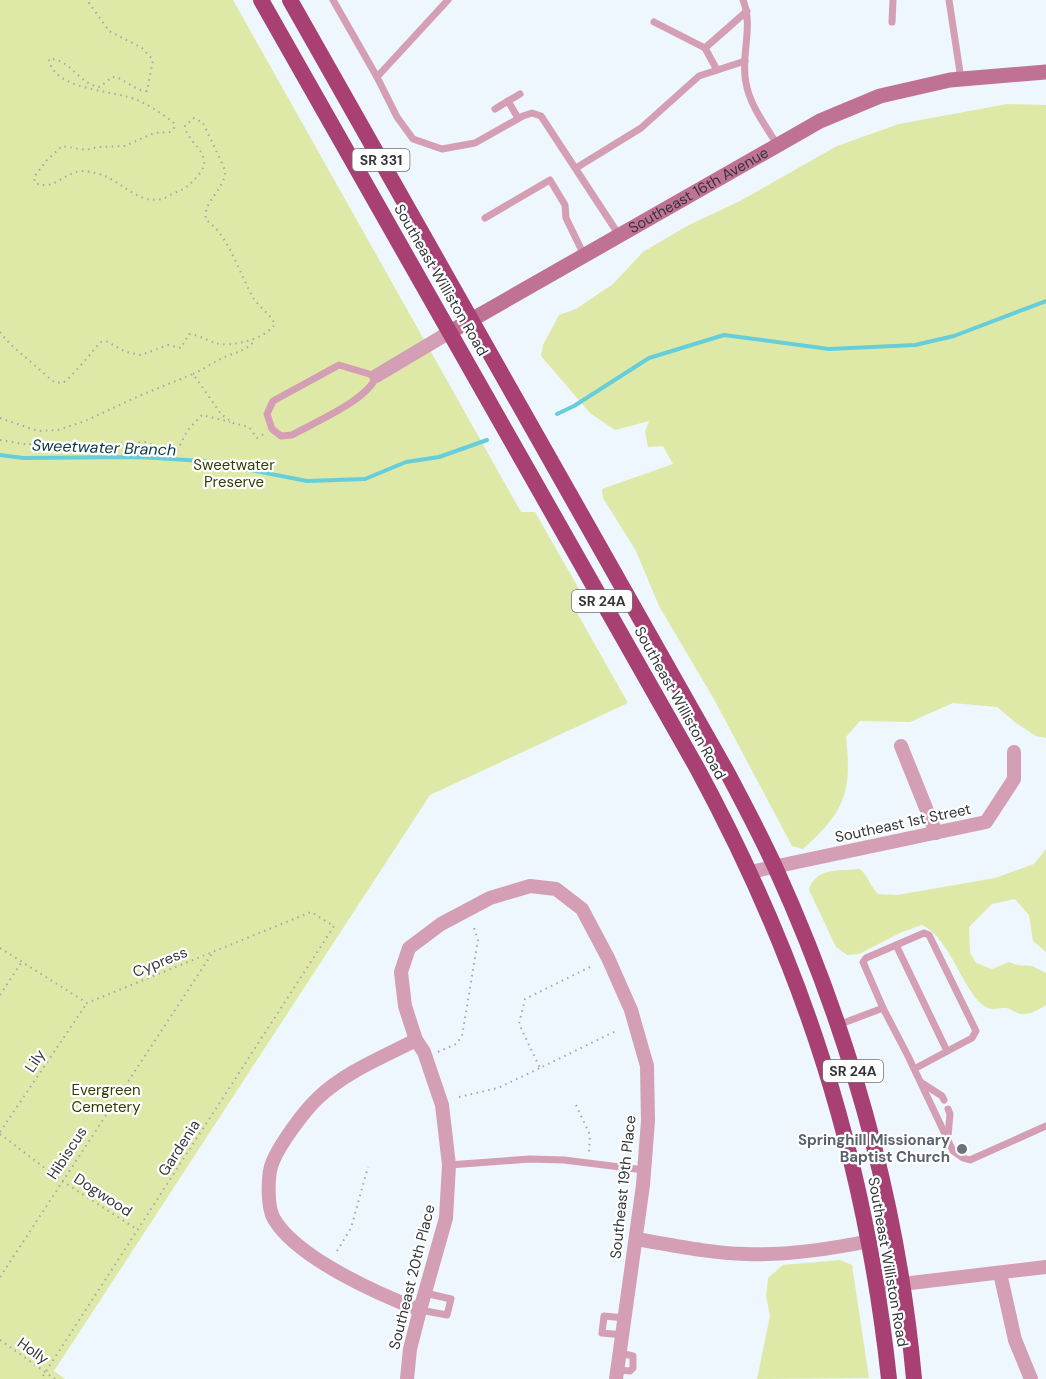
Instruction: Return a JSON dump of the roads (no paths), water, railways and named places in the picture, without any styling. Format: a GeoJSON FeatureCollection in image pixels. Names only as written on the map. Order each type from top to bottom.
{"type":"FeatureCollection","features":[{"type":"Feature","properties":{"kind":"highway","name":"Southeast Williston Road"},"geometry":{"type":"LineString","coordinates":[[261,0],[697,768],[750,872],[784,951],[814,1032],[847,1138],[870,1241],[889,1379]]}},
{"type":"Feature","properties":{"kind":"highway","name":"Southeast Williston Road"},"geometry":{"type":"LineString","coordinates":[[290,0],[727,772],[776,867],[821,976],[870,1130],[893,1229],[914,1379]]}},
{"type":"Feature","properties":{"kind":"highway"},"geometry":{"type":"LineString","coordinates":[[814,1032],[838,1025]]}},
{"type":"Feature","properties":{"kind":"main road","name":"Southeast 16th Avenue"},"geometry":{"type":"LineString","coordinates":[[450,332],[820,122],[880,96],[961,79],[1046,72]]}},
{"type":"Feature","properties":{"kind":"street","name":"Southeast 16th Avenue"},"geometry":{"type":"LineString","coordinates":[[376,376],[450,332]]}},
{"type":"Feature","properties":{"kind":"street"},"geometry":{"type":"LineString","coordinates":[[901,746],[936,833]]}},
{"type":"Feature","properties":{"kind":"street","name":"Southeast 1st Street"},"geometry":{"type":"LineString","coordinates":[[750,872],[986,822],[1014,778],[1014,753]]}},
{"type":"Feature","properties":{"kind":"street","name":"Southeast 19th Place"},"geometry":{"type":"LineString","coordinates":[[477,905],[490,898],[530,886],[556,890],[582,909],[608,958],[631,1010],[646,1066],[648,1121],[636,1239],[617,1374]]}},
{"type":"Feature","properties":{"kind":"street","name":"Southeast 20th Place"},"geometry":{"type":"LineString","coordinates":[[406,1379],[410,1350],[446,1218],[449,1165],[442,1105],[405,1006],[401,972],[409,948],[441,924],[477,905]]}},
{"type":"Feature","properties":{"kind":"street"},"geometry":{"type":"LineString","coordinates":[[416,1040],[347,1076],[317,1098],[290,1133],[272,1163],[268,1200],[273,1218],[295,1243],[363,1284],[420,1310]]}},
{"type":"Feature","properties":{"kind":"street"},"geometry":{"type":"LineString","coordinates":[[636,1239],[747,1254],[827,1250],[870,1241]]}},
{"type":"Feature","properties":{"kind":"street"},"geometry":{"type":"LineString","coordinates":[[877,1287],[1046,1267]]}},
{"type":"Feature","properties":{"kind":"street"},"geometry":{"type":"LineString","coordinates":[[1000,1273],[1015,1340],[1031,1379]]}},
{"type":"Feature","properties":{"kind":"lane"},"geometry":{"type":"LineString","coordinates":[[333,0],[377,76],[397,117],[413,139],[442,149],[475,143],[518,118],[532,113],[541,116],[619,235]]}},
{"type":"Feature","properties":{"kind":"lane"},"geometry":{"type":"LineString","coordinates":[[377,76],[448,0]]}},
{"type":"Feature","properties":{"kind":"lane"},"geometry":{"type":"LineString","coordinates":[[743,0],[747,11],[748,37],[745,82],[749,96],[778,146]]}},
{"type":"Feature","properties":{"kind":"lane"},"geometry":{"type":"LineString","coordinates":[[892,22],[893,0]]}},
{"type":"Feature","properties":{"kind":"lane"},"geometry":{"type":"LineString","coordinates":[[949,0],[961,79]]}},
{"type":"Feature","properties":{"kind":"lane"},"geometry":{"type":"LineString","coordinates":[[705,48],[747,11]]}},
{"type":"Feature","properties":{"kind":"lane"},"geometry":{"type":"LineString","coordinates":[[654,22],[705,48],[717,70]]}},
{"type":"Feature","properties":{"kind":"lane"},"geometry":{"type":"LineString","coordinates":[[576,168],[641,128],[699,76],[745,61]]}},
{"type":"Feature","properties":{"kind":"lane"},"geometry":{"type":"LineString","coordinates":[[495,110],[520,94]]}},
{"type":"Feature","properties":{"kind":"lane"},"geometry":{"type":"LineString","coordinates":[[508,101],[518,118]]}},
{"type":"Feature","properties":{"kind":"lane"},"geometry":{"type":"LineString","coordinates":[[485,218],[550,180],[565,205],[566,218],[584,255]]}},
{"type":"Feature","properties":{"kind":"lane"},"geometry":{"type":"LineString","coordinates":[[339,365],[376,376],[374,383],[356,399],[292,435],[281,436],[272,429],[267,414],[273,402],[339,365]]}},
{"type":"Feature","properties":{"kind":"lane"},"geometry":{"type":"LineString","coordinates":[[914,1069],[972,1038],[976,1031],[929,935],[924,933],[866,958],[863,962],[953,1151],[970,1160],[1046,1126]]}},
{"type":"Feature","properties":{"kind":"lane"},"geometry":{"type":"LineString","coordinates":[[896,945],[947,1051]]}},
{"type":"Feature","properties":{"kind":"lane"},"geometry":{"type":"LineString","coordinates":[[838,1025],[883,1008]]}},
{"type":"Feature","properties":{"kind":"lane"},"geometry":{"type":"LineString","coordinates":[[921,1083],[942,1096],[944,1100]]}},
{"type":"Feature","properties":{"kind":"lane"},"geometry":{"type":"LineString","coordinates":[[947,1138],[950,1114],[948,1109]]}},
{"type":"Feature","properties":{"kind":"lane"},"geometry":{"type":"LineString","coordinates":[[449,1165],[530,1159],[564,1160],[644,1170]]}},
{"type":"Feature","properties":{"kind":"lane"},"geometry":{"type":"LineString","coordinates":[[420,1310],[447,1314],[451,1299],[425,1293]]}},
{"type":"Feature","properties":{"kind":"lane"},"geometry":{"type":"LineString","coordinates":[[623,1335],[602,1333],[604,1316],[625,1318]]}},
{"type":"Feature","properties":{"kind":"waterway","name":"Sweetwater Branch"},"geometry":{"type":"LineString","coordinates":[[557,414],[574,406],[649,358],[724,335],[829,349],[915,345],[954,336],[1046,301]]}},
{"type":"Feature","properties":{"kind":"waterway","name":"Sweetwater Branch"},"geometry":{"type":"LineString","coordinates":[[0,455],[23,458],[139,457],[203,461],[307,481],[365,479],[406,462],[439,457],[487,440]]}},
{"type":"Feature","properties":{"kind":"place","name":"Springhill Missionary Baptist Church"},"geometry":{"type":"Point","coordinates":[962,1149]}},
{"type":"Feature","properties":{"kind":"park label","name":"Sweetwater Preserve"},"geometry":{"type":"Point","coordinates":[234,474]}},
{"type":"Feature","properties":{"kind":"park label","name":"Evergreen Cemetery"},"geometry":{"type":"Point","coordinates":[106,1098]}}]}
